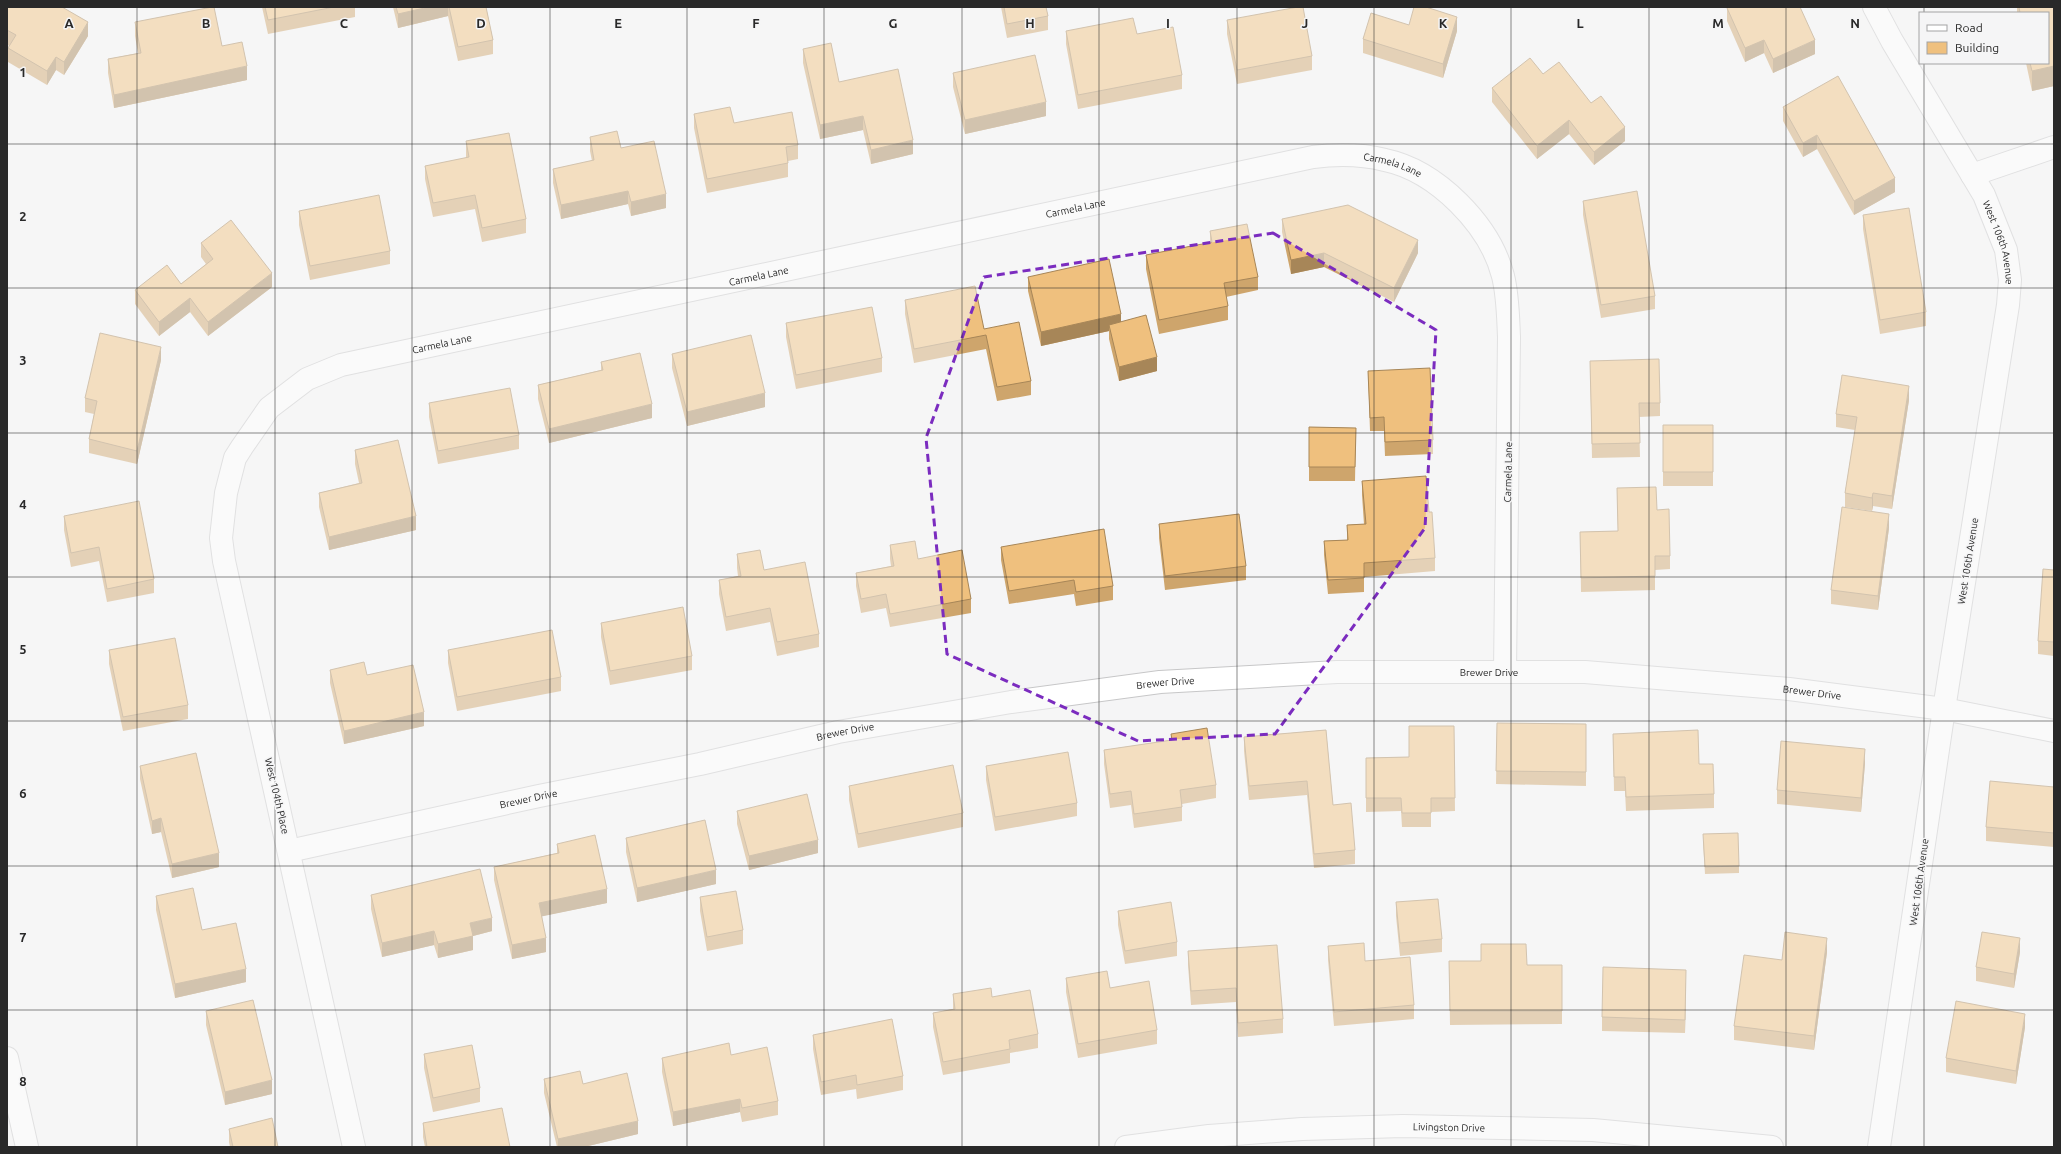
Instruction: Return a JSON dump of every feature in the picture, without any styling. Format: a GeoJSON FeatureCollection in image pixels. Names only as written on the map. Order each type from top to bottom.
{"type":"FeatureCollection","features":[{"type":"Feature","properties":{"kind":"street","name":"West 106th Avenue"},"geometry":{"type":"LineString","coordinates":[[1879,1147],[1944,709],[2008,305],[2010,280],[2006,250],[1984,195],[1881,10]]}},
{"type":"Feature","properties":{"kind":"street"},"geometry":{"type":"LineString","coordinates":[[1972,174],[2054,147]]}},
{"type":"Feature","properties":{"kind":"street","name":"Carmela Lane"},"geometry":{"type":"LineString","coordinates":[[242,447],[269,408],[306,379],[341,365],[1313,157],[1341,154],[1386,160],[1417,172],[1448,193],[1475,221],[1495,255],[1503,276],[1508,301],[1509,337],[1506,671]]}},
{"type":"Feature","properties":{"kind":"street","name":"West 104th Place"},"geometry":{"type":"LineString","coordinates":[[242,447],[235,458],[226,493],[221,538],[224,561],[354,1147]]}},
{"type":"Feature","properties":{"kind":"street","name":"Brewer Drive"},"geometry":{"type":"LineString","coordinates":[[289,851],[539,796],[700,764],[838,732],[1011,702],[1160,682],[1337,672],[1585,672],[1781,688],[1944,709],[2054,731]]}},
{"type":"Feature","properties":{"kind":"street"},"geometry":{"type":"LineString","coordinates":[[7,1058],[27,1147]]}},
{"type":"Feature","properties":{"kind":"street","name":"Livingston Drive"},"geometry":{"type":"LineString","coordinates":[[1126,1147],[1209,1136],[1279,1131],[1403,1126],[1593,1130],[1772,1147]]}},
{"type":"Feature","properties":{"kind":"highlighted area"},"geometry":{"type":"Polygon","coordinates":[[[1273,233],[1436,330],[1425,528],[1275,734],[1138,741],[947,654],[926,438],[984,277],[1273,233]]]}},
{"type":"Feature","properties":{"kind":"building"},"geometry":{"type":"Polygon","coordinates":[[[8,7],[62,7],[88,22],[64,62],[56,57],[47,71],[8,48],[16,35],[7,30],[8,7]]]}},
{"type":"Feature","properties":{"kind":"building"},"geometry":{"type":"Polygon","coordinates":[[[214,7],[222,46],[242,42],[247,66],[114,95],[108,59],[141,53],[135,22],[214,7]]]}},
{"type":"Feature","properties":{"kind":"building"},"geometry":{"type":"Polygon","coordinates":[[[265,7],[334,7],[268,20],[265,7]]]}},
{"type":"Feature","properties":{"kind":"building"},"geometry":{"type":"Polygon","coordinates":[[[396,7],[429,7],[398,14],[396,7]]]}},
{"type":"Feature","properties":{"kind":"building"},"geometry":{"type":"Polygon","coordinates":[[[449,7],[486,7],[493,40],[458,47],[449,7]]]}},
{"type":"Feature","properties":{"kind":"building"},"geometry":{"type":"Polygon","coordinates":[[[1004,7],[1046,7],[1048,16],[1007,24],[1004,7]]]}},
{"type":"Feature","properties":{"kind":"building"},"geometry":{"type":"Polygon","coordinates":[[[1303,7],[1312,56],[1237,70],[1227,20],[1303,7]]]}},
{"type":"Feature","properties":{"kind":"building"},"geometry":{"type":"Polygon","coordinates":[[[1414,7],[1426,7],[1457,17],[1443,64],[1363,39],[1371,13],[1409,25],[1414,7]]]}},
{"type":"Feature","properties":{"kind":"building"},"geometry":{"type":"Polygon","coordinates":[[[1800,7],[1815,40],[1773,59],[1764,40],[1745,48],[1727,8],[1800,7]]]}},
{"type":"Feature","properties":{"kind":"building"},"geometry":{"type":"Polygon","coordinates":[[[2019,7],[2054,7],[2054,66],[2032,71],[2030,64],[2049,64],[2049,12],[2020,12],[2019,7]]]}},
{"type":"Feature","properties":{"kind":"building"},"geometry":{"type":"Polygon","coordinates":[[[1133,18],[1137,34],[1173,27],[1182,75],[1078,95],[1066,31],[1133,18]]]}},
{"type":"Feature","properties":{"kind":"building"},"geometry":{"type":"Polygon","coordinates":[[[831,43],[839,82],[898,69],[913,140],[871,150],[863,116],[820,125],[803,49],[831,43]]]}},
{"type":"Feature","properties":{"kind":"building"},"geometry":{"type":"Polygon","coordinates":[[[1035,55],[1046,102],[965,120],[953,73],[1035,55]]]}},
{"type":"Feature","properties":{"kind":"building"},"geometry":{"type":"Polygon","coordinates":[[[1530,58],[1543,74],[1559,62],[1591,103],[1601,96],[1625,127],[1594,152],[1569,120],[1537,146],[1492,88],[1530,58]]]}},
{"type":"Feature","properties":{"kind":"building"},"geometry":{"type":"Polygon","coordinates":[[[1838,76],[1895,178],[1854,201],[1817,135],[1803,143],[1783,107],[1838,76]]]}},
{"type":"Feature","properties":{"kind":"building"},"geometry":{"type":"Polygon","coordinates":[[[730,107],[734,123],[792,112],[798,145],[786,147],[788,163],[707,179],[694,114],[730,107]]]}},
{"type":"Feature","properties":{"kind":"building"},"geometry":{"type":"Polygon","coordinates":[[[617,131],[621,148],[654,141],[666,194],[631,202],[628,191],[561,205],[553,169],[594,160],[590,137],[617,131]]]}},
{"type":"Feature","properties":{"kind":"building"},"geometry":{"type":"Polygon","coordinates":[[[509,133],[526,219],[482,228],[475,195],[433,203],[425,166],[469,157],[466,141],[509,133]]]}},
{"type":"Feature","properties":{"kind":"building"},"geometry":{"type":"Polygon","coordinates":[[[1637,191],[1655,296],[1601,305],[1583,201],[1637,191]]]}},
{"type":"Feature","properties":{"kind":"building"},"geometry":{"type":"Polygon","coordinates":[[[379,195],[390,251],[310,266],[299,211],[379,195]]]}},
{"type":"Feature","properties":{"kind":"building"},"geometry":{"type":"Polygon","coordinates":[[[1348,205],[1418,240],[1394,288],[1324,253],[1291,260],[1282,219],[1348,205]]]}},
{"type":"Feature","properties":{"kind":"building"},"geometry":{"type":"Polygon","coordinates":[[[1909,208],[1926,312],[1880,320],[1863,215],[1909,208]]]}},
{"type":"Feature","properties":{"kind":"building"},"geometry":{"type":"Polygon","coordinates":[[[231,220],[272,273],[208,322],[190,298],[159,322],[135,290],[167,265],[181,284],[213,259],[201,243],[231,220]]]}},
{"type":"Feature","properties":{"kind":"building"},"geometry":{"type":"Polygon","coordinates":[[[1247,224],[1258,277],[1224,283],[1228,306],[1159,320],[1146,255],[1212,242],[1210,231],[1247,224]]]}},
{"type":"Feature","properties":{"kind":"building"},"geometry":{"type":"Polygon","coordinates":[[[1109,259],[1121,314],[1041,332],[1028,277],[1109,259]]]}},
{"type":"Feature","properties":{"kind":"building"},"geometry":{"type":"Polygon","coordinates":[[[975,286],[984,329],[1019,322],[1031,381],[997,387],[986,335],[914,349],[905,300],[975,286]]]}},
{"type":"Feature","properties":{"kind":"building"},"geometry":{"type":"Polygon","coordinates":[[[872,307],[882,358],[796,375],[786,323],[872,307]]]}},
{"type":"Feature","properties":{"kind":"building"},"geometry":{"type":"Polygon","coordinates":[[[1146,315],[1157,357],[1119,367],[1109,325],[1146,315]]]}},
{"type":"Feature","properties":{"kind":"building"},"geometry":{"type":"Polygon","coordinates":[[[100,333],[161,347],[137,451],[89,439],[97,401],[85,398],[100,333]]]}},
{"type":"Feature","properties":{"kind":"building"},"geometry":{"type":"Polygon","coordinates":[[[751,335],[765,393],[687,412],[672,354],[751,335]]]}},
{"type":"Feature","properties":{"kind":"building"},"geometry":{"type":"Polygon","coordinates":[[[640,353],[652,404],[549,429],[538,385],[603,370],[601,362],[640,353]]]}},
{"type":"Feature","properties":{"kind":"building"},"geometry":{"type":"Polygon","coordinates":[[[1659,359],[1660,403],[1639,403],[1640,443],[1592,444],[1590,361],[1659,359]]]}},
{"type":"Feature","properties":{"kind":"building"},"geometry":{"type":"Polygon","coordinates":[[[1430,368],[1433,440],[1385,442],[1384,417],[1370,418],[1368,371],[1430,368]]]}},
{"type":"Feature","properties":{"kind":"building"},"geometry":{"type":"Polygon","coordinates":[[[1842,375],[1909,386],[1892,496],[1873,493],[1872,498],[1845,493],[1857,417],[1836,414],[1842,375]]]}},
{"type":"Feature","properties":{"kind":"building"},"geometry":{"type":"Polygon","coordinates":[[[510,388],[519,435],[438,451],[429,403],[510,388]]]}},
{"type":"Feature","properties":{"kind":"building"},"geometry":{"type":"Polygon","coordinates":[[[1663,425],[1713,425],[1713,472],[1663,472],[1663,425]]]}},
{"type":"Feature","properties":{"kind":"building"},"geometry":{"type":"Polygon","coordinates":[[[1309,427],[1356,428],[1355,467],[1309,467],[1309,427]]]}},
{"type":"Feature","properties":{"kind":"building"},"geometry":{"type":"Polygon","coordinates":[[[398,440],[416,516],[329,537],[319,493],[362,483],[355,450],[398,440]]]}},
{"type":"Feature","properties":{"kind":"building"},"geometry":{"type":"Polygon","coordinates":[[[1426,476],[1429,512],[1432,512],[1435,558],[1364,563],[1364,578],[1328,580],[1324,541],[1348,540],[1347,525],[1366,524],[1362,481],[1426,476]]]}},
{"type":"Feature","properties":{"kind":"building"},"geometry":{"type":"Polygon","coordinates":[[[1656,487],[1657,510],[1669,509],[1670,556],[1655,556],[1655,576],[1581,578],[1580,532],[1618,531],[1617,488],[1656,487]]]}},
{"type":"Feature","properties":{"kind":"building"},"geometry":{"type":"Polygon","coordinates":[[[139,501],[154,579],[107,589],[99,547],[71,553],[64,516],[139,501]]]}},
{"type":"Feature","properties":{"kind":"building"},"geometry":{"type":"Polygon","coordinates":[[[1842,507],[1889,514],[1878,596],[1831,590],[1842,507]]]}},
{"type":"Feature","properties":{"kind":"building"},"geometry":{"type":"Polygon","coordinates":[[[1239,514],[1246,566],[1165,576],[1159,524],[1239,514]]]}},
{"type":"Feature","properties":{"kind":"building"},"geometry":{"type":"Polygon","coordinates":[[[1104,529],[1113,586],[1076,592],[1074,580],[1009,591],[1001,547],[1104,529]]]}},
{"type":"Feature","properties":{"kind":"building"},"geometry":{"type":"Polygon","coordinates":[[[915,541],[918,559],[962,550],[971,599],[890,614],[886,594],[861,599],[856,573],[894,566],[890,545],[915,541]]]}},
{"type":"Feature","properties":{"kind":"building"},"geometry":{"type":"Polygon","coordinates":[[[760,550],[764,570],[805,562],[819,634],[777,642],[770,608],[726,617],[719,580],[741,576],[737,554],[760,550]]]}},
{"type":"Feature","properties":{"kind":"building"},"geometry":{"type":"Polygon","coordinates":[[[2043,569],[2054,570],[2054,642],[2038,641],[2043,569]]]}},
{"type":"Feature","properties":{"kind":"building"},"geometry":{"type":"Polygon","coordinates":[[[683,607],[692,656],[610,671],[601,623],[683,607]]]}},
{"type":"Feature","properties":{"kind":"building"},"geometry":{"type":"Polygon","coordinates":[[[552,630],[561,677],[457,697],[448,650],[552,630]]]}},
{"type":"Feature","properties":{"kind":"building"},"geometry":{"type":"Polygon","coordinates":[[[175,638],[188,705],[123,717],[109,650],[175,638]]]}},
{"type":"Feature","properties":{"kind":"building"},"geometry":{"type":"Polygon","coordinates":[[[364,662],[367,675],[413,665],[424,712],[344,731],[330,670],[364,662]]]}},
{"type":"Feature","properties":{"kind":"building"},"geometry":{"type":"Polygon","coordinates":[[[1497,723],[1586,724],[1586,772],[1496,771],[1497,723]]]}},
{"type":"Feature","properties":{"kind":"building"},"geometry":{"type":"Polygon","coordinates":[[[1409,726],[1454,726],[1455,798],[1431,798],[1431,813],[1402,813],[1401,798],[1366,798],[1366,758],[1409,757],[1409,726]]]}},
{"type":"Feature","properties":{"kind":"building"},"geometry":{"type":"Polygon","coordinates":[[[1207,728],[1216,785],[1180,790],[1182,807],[1134,814],[1131,791],[1110,794],[1104,750],[1172,740],[1171,734],[1207,728]]]}},
{"type":"Feature","properties":{"kind":"building"},"geometry":{"type":"Polygon","coordinates":[[[1326,730],[1333,805],[1351,803],[1355,850],[1314,854],[1307,781],[1249,786],[1244,737],[1326,730]]]}},
{"type":"Feature","properties":{"kind":"building"},"geometry":{"type":"Polygon","coordinates":[[[1698,730],[1699,764],[1713,764],[1714,794],[1626,797],[1625,777],[1614,777],[1613,734],[1698,730]]]}},
{"type":"Feature","properties":{"kind":"building"},"geometry":{"type":"Polygon","coordinates":[[[1781,741],[1865,749],[1861,798],[1777,790],[1781,741]]]}},
{"type":"Feature","properties":{"kind":"building"},"geometry":{"type":"Polygon","coordinates":[[[1068,752],[1077,803],[995,817],[986,766],[1068,752]]]}},
{"type":"Feature","properties":{"kind":"building"},"geometry":{"type":"Polygon","coordinates":[[[196,753],[219,853],[172,864],[161,818],[152,821],[140,766],[196,753]]]}},
{"type":"Feature","properties":{"kind":"building"},"geometry":{"type":"Polygon","coordinates":[[[953,765],[963,813],[858,834],[849,786],[953,765]]]}},
{"type":"Feature","properties":{"kind":"building"},"geometry":{"type":"Polygon","coordinates":[[[1990,781],[2054,787],[2054,833],[1986,827],[1990,781]]]}},
{"type":"Feature","properties":{"kind":"building"},"geometry":{"type":"Polygon","coordinates":[[[807,794],[818,840],[749,856],[737,811],[807,794]]]}},
{"type":"Feature","properties":{"kind":"building"},"geometry":{"type":"Polygon","coordinates":[[[705,820],[716,870],[637,888],[626,838],[705,820]]]}},
{"type":"Feature","properties":{"kind":"building"},"geometry":{"type":"Polygon","coordinates":[[[1738,833],[1739,866],[1705,867],[1703,834],[1738,833]]]}},
{"type":"Feature","properties":{"kind":"building"},"geometry":{"type":"Polygon","coordinates":[[[595,835],[607,889],[539,903],[546,938],[512,945],[494,867],[559,853],[557,844],[595,835]]]}},
{"type":"Feature","properties":{"kind":"building"},"geometry":{"type":"Polygon","coordinates":[[[480,869],[492,918],[470,923],[473,936],[438,944],[434,931],[382,943],[371,895],[480,869]]]}},
{"type":"Feature","properties":{"kind":"building"},"geometry":{"type":"Polygon","coordinates":[[[193,888],[202,930],[236,923],[246,969],[175,984],[156,896],[193,888]]]}},
{"type":"Feature","properties":{"kind":"building"},"geometry":{"type":"Polygon","coordinates":[[[736,891],[743,930],[707,937],[700,897],[736,891]]]}},
{"type":"Feature","properties":{"kind":"building"},"geometry":{"type":"Polygon","coordinates":[[[1438,899],[1442,939],[1400,943],[1396,902],[1438,899]]]}},
{"type":"Feature","properties":{"kind":"building"},"geometry":{"type":"Polygon","coordinates":[[[1171,902],[1177,942],[1125,951],[1118,911],[1171,902]]]}},
{"type":"Feature","properties":{"kind":"building"},"geometry":{"type":"Polygon","coordinates":[[[1785,932],[1827,938],[1814,1036],[1734,1026],[1744,955],[1782,960],[1785,932]]]}},
{"type":"Feature","properties":{"kind":"building"},"geometry":{"type":"Polygon","coordinates":[[[1982,932],[2020,938],[2014,974],[1976,967],[1982,932]]]}},
{"type":"Feature","properties":{"kind":"building"},"geometry":{"type":"Polygon","coordinates":[[[1364,943],[1365,961],[1410,957],[1414,1005],[1334,1012],[1328,946],[1364,943]]]}},
{"type":"Feature","properties":{"kind":"building"},"geometry":{"type":"Polygon","coordinates":[[[1481,944],[1526,944],[1527,965],[1562,965],[1562,1011],[1450,1011],[1449,961],[1481,961],[1481,944]]]}},
{"type":"Feature","properties":{"kind":"building"},"geometry":{"type":"Polygon","coordinates":[[[1277,945],[1283,1019],[1238,1023],[1236,988],[1191,991],[1188,951],[1277,945]]]}},
{"type":"Feature","properties":{"kind":"building"},"geometry":{"type":"Polygon","coordinates":[[[1603,967],[1686,970],[1685,1020],[1602,1017],[1603,967]]]}},
{"type":"Feature","properties":{"kind":"building"},"geometry":{"type":"Polygon","coordinates":[[[1107,971],[1110,988],[1149,981],[1157,1030],[1078,1044],[1066,978],[1107,971]]]}},
{"type":"Feature","properties":{"kind":"building"},"geometry":{"type":"Polygon","coordinates":[[[991,988],[992,997],[1030,990],[1038,1034],[1009,1040],[1010,1049],[943,1062],[933,1013],[955,1009],[953,994],[991,988]]]}},
{"type":"Feature","properties":{"kind":"building"},"geometry":{"type":"Polygon","coordinates":[[[253,1000],[272,1080],[225,1092],[206,1011],[253,1000]]]}},
{"type":"Feature","properties":{"kind":"building"},"geometry":{"type":"Polygon","coordinates":[[[1956,1001],[2025,1014],[2016,1071],[1946,1058],[1956,1001]]]}},
{"type":"Feature","properties":{"kind":"building"},"geometry":{"type":"Polygon","coordinates":[[[892,1019],[903,1076],[857,1085],[856,1075],[821,1082],[813,1035],[892,1019]]]}},
{"type":"Feature","properties":{"kind":"building"},"geometry":{"type":"Polygon","coordinates":[[[729,1043],[731,1055],[767,1047],[778,1101],[742,1108],[740,1099],[673,1112],[662,1058],[729,1043]]]}},
{"type":"Feature","properties":{"kind":"building"},"geometry":{"type":"Polygon","coordinates":[[[472,1045],[480,1088],[433,1098],[424,1054],[472,1045]]]}},
{"type":"Feature","properties":{"kind":"building"},"geometry":{"type":"Polygon","coordinates":[[[580,1071],[583,1084],[627,1073],[638,1121],[558,1139],[544,1079],[580,1071]]]}},
{"type":"Feature","properties":{"kind":"building"},"geometry":{"type":"Polygon","coordinates":[[[502,1108],[510,1147],[427,1147],[423,1123],[502,1108]]]}},
{"type":"Feature","properties":{"kind":"building"},"geometry":{"type":"Polygon","coordinates":[[[272,1118],[278,1147],[233,1147],[229,1129],[272,1118]]]}}]}
